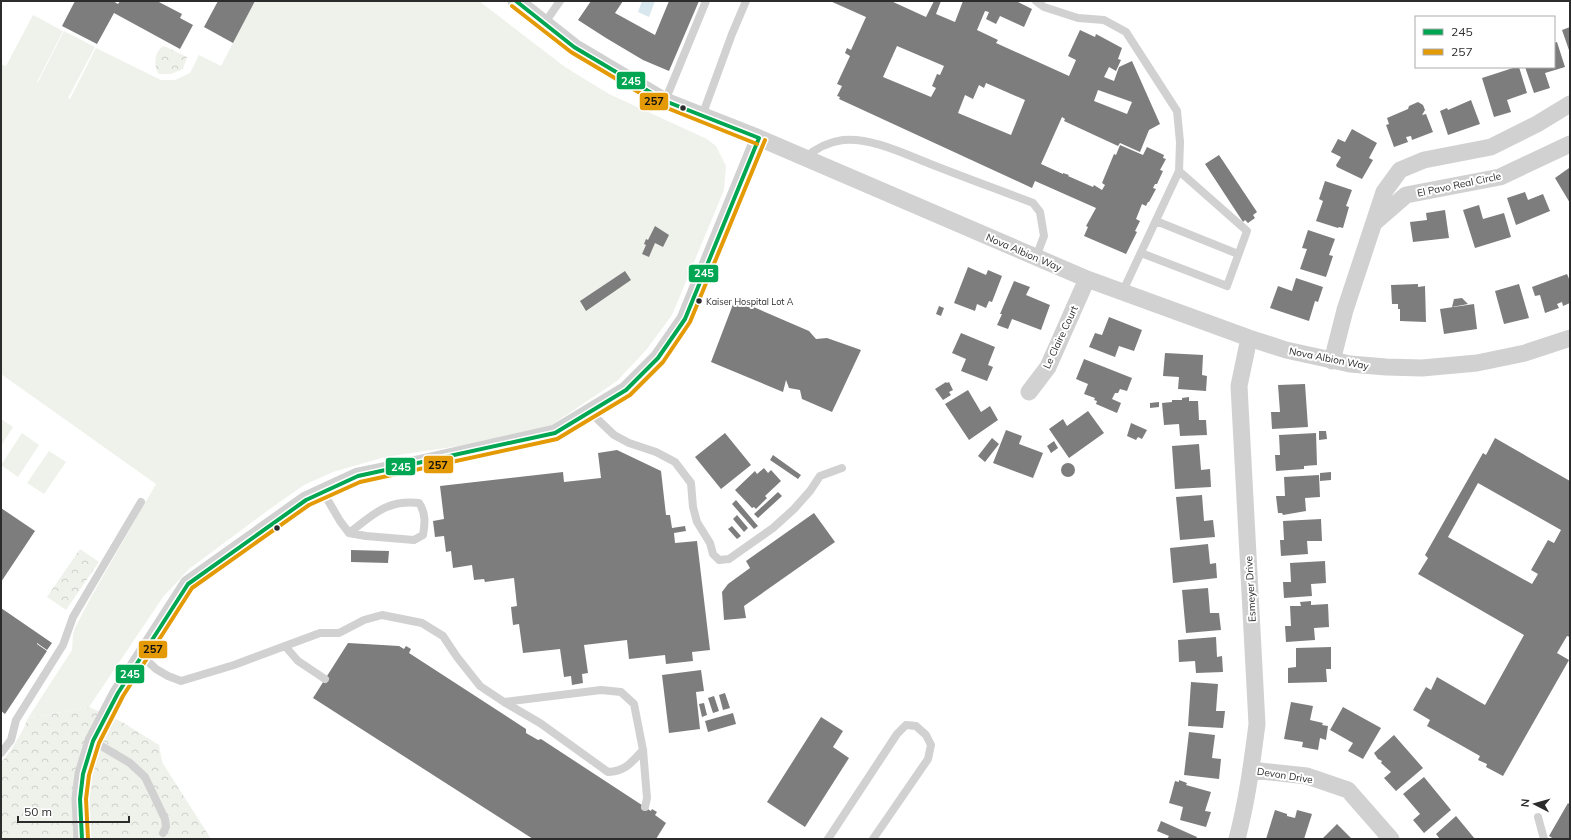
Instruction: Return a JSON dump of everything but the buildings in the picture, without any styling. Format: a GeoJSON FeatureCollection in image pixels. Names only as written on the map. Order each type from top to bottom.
{"type":"FeatureCollection","features":[{"type":"Feature","properties":{"kind":"street","name":"Nova Albion Way"},"geometry":{"type":"LineString","coordinates":[[516,1],[574,47],[664,101],[759,138],[1087,279],[1122,293],[1286,350],[1332,361],[1386,367],[1422,368],[1477,363],[1525,353],[1570,338]]}},
{"type":"Feature","properties":{"kind":"street"},"geometry":{"type":"LineString","coordinates":[[1332,361],[1345,310],[1384,192],[1400,170],[1424,160],[1491,147],[1537,124],[1570,104]]}},
{"type":"Feature","properties":{"kind":"street"},"geometry":{"type":"LineString","coordinates":[[82,839],[80,799],[83,774],[93,741],[118,693],[188,584],[306,500],[358,476],[555,433],[626,390],[658,358],[685,319],[759,138]]}},
{"type":"Feature","properties":{"kind":"street","name":"El Pavo Real Circle"},"geometry":{"type":"LineString","coordinates":[[1374,222],[1406,195],[1500,177],[1570,144]]}},
{"type":"Feature","properties":{"kind":"street","name":"Le Claire Court"},"geometry":{"type":"LineString","coordinates":[[1029,392],[1048,367],[1087,279]]}},
{"type":"Feature","properties":{"kind":"street","name":"Esmeyer Drive"},"geometry":{"type":"LineString","coordinates":[[1237,839],[1244,813],[1252,770],[1257,724],[1239,386],[1249,338]]}},
{"type":"Feature","properties":{"kind":"street","name":"Devon Drive"},"geometry":{"type":"LineString","coordinates":[[1252,770],[1307,776],[1348,790],[1391,839]]}},
{"type":"Feature","properties":{"kind":"lane"},"geometry":{"type":"LineString","coordinates":[[544,24],[560,1]]}},
{"type":"Feature","properties":{"kind":"lane"},"geometry":{"type":"LineString","coordinates":[[664,101],[706,1]]}},
{"type":"Feature","properties":{"kind":"lane"},"geometry":{"type":"LineString","coordinates":[[702,116],[732,34],[746,1]]}},
{"type":"Feature","properties":{"kind":"lane"},"geometry":{"type":"LineString","coordinates":[[1036,1],[1044,7],[1078,18],[1104,20],[1126,32],[1177,111],[1180,142],[1179,171],[1122,293]]}},
{"type":"Feature","properties":{"kind":"lane"},"geometry":{"type":"LineString","coordinates":[[805,158],[816,148],[833,142],[843,140],[859,140],[889,148],[1033,203],[1040,212],[1044,236],[1036,257]]}},
{"type":"Feature","properties":{"kind":"lane"},"geometry":{"type":"LineString","coordinates":[[1141,253],[1227,286],[1246,231],[1179,171]]}},
{"type":"Feature","properties":{"kind":"lane"},"geometry":{"type":"LineString","coordinates":[[1156,221],[1238,254]]}},
{"type":"Feature","properties":{"kind":"lane"},"geometry":{"type":"LineString","coordinates":[[590,412],[614,435],[629,443],[656,452],[675,462],[691,483],[693,507],[697,522],[710,543],[713,554],[719,560],[729,559],[773,528],[798,505],[820,476],[842,468]]}},
{"type":"Feature","properties":{"kind":"lane"},"geometry":{"type":"LineString","coordinates":[[322,492],[349,533],[414,540],[423,535],[425,525],[424,510],[419,504],[407,502],[393,504],[376,512],[349,533]]}},
{"type":"Feature","properties":{"kind":"lane"},"geometry":{"type":"LineString","coordinates":[[1,753],[11,740],[16,720],[63,645],[73,616],[141,502]]}},
{"type":"Feature","properties":{"kind":"lane"},"geometry":{"type":"LineString","coordinates":[[142,656],[156,669],[181,681],[234,665],[320,633],[339,633],[364,620],[382,615],[422,623],[443,636],[457,657],[480,686],[540,723],[608,772],[619,771],[631,763],[644,750]]}},
{"type":"Feature","properties":{"kind":"lane"},"geometry":{"type":"LineString","coordinates":[[285,646],[298,661],[325,679]]}},
{"type":"Feature","properties":{"kind":"lane"},"geometry":{"type":"LineString","coordinates":[[504,702],[601,690],[621,692],[634,704],[644,750],[647,798],[645,807]]}},
{"type":"Feature","properties":{"kind":"lane"},"geometry":{"type":"LineString","coordinates":[[828,839],[896,734],[906,725],[916,726],[926,735],[931,745],[928,759],[873,839]]}},
{"type":"Feature","properties":{"kind":"lane"},"geometry":{"type":"LineString","coordinates":[[93,741],[130,763],[145,777],[165,819],[166,827],[163,833]]}},
{"type":"Feature","properties":{"kind":"lane"},"geometry":{"type":"LineString","coordinates":[[1538,817],[1544,839]]}},
{"type":"Feature","properties":{"kind":"green space"},"geometry":{"type":"Polygon","coordinates":[[[255,1],[479,1],[565,67],[609,94],[707,139],[716,146],[726,166],[724,190],[672,315],[647,349],[617,381],[547,428],[499,440],[385,457],[333,472],[304,485],[189,569],[163,597],[89,707],[28,718],[72,650],[75,628],[91,597],[156,484],[1,374],[1,64],[6,66],[33,15],[63,31],[37,82],[64,31],[95,47],[68,98],[70,99],[96,48],[161,80],[175,80],[190,73],[199,55],[221,66],[255,1]]]}},
{"type":"Feature","properties":{"kind":"green space"},"geometry":{"type":"Polygon","coordinates":[[[164,46],[187,57],[183,69],[171,74],[159,74],[155,63],[156,55],[164,46]]]}},
{"type":"Feature","properties":{"kind":"green space"},"geometry":{"type":"Polygon","coordinates":[[[1,419],[13,427],[1,446],[1,419]]]}},
{"type":"Feature","properties":{"kind":"green space"},"geometry":{"type":"Polygon","coordinates":[[[22,433],[39,445],[18,477],[1,465],[22,433]]]}},
{"type":"Feature","properties":{"kind":"green space"},"geometry":{"type":"Polygon","coordinates":[[[49,451],[66,462],[44,494],[27,483],[49,451]]]}},
{"type":"Feature","properties":{"kind":"green space"},"geometry":{"type":"Polygon","coordinates":[[[80,549],[99,562],[66,610],[47,597],[80,549]]]}},
{"type":"Feature","properties":{"kind":"green space"},"geometry":{"type":"Polygon","coordinates":[[[89,707],[122,722],[159,745],[162,762],[211,839],[1,839],[1,763],[23,730],[28,718],[89,707]]]}},
{"type":"Feature","properties":{"kind":"shaded area"},"geometry":{"type":"Polygon","coordinates":[[[642,1],[655,1],[649,17],[638,12],[642,1]]]}},
{"type":"Feature","properties":{"kind":"transit line","name":"245"},"geometry":{"type":"LineString","coordinates":[[516,1],[574,47],[665,101],[759,138]]}},
{"type":"Feature","properties":{"kind":"transit line","name":"257"},"geometry":{"type":"LineString","coordinates":[[512,6],[571,52],[662,106],[757,144]]}},
{"type":"Feature","properties":{"kind":"transit line","name":"245"},"geometry":{"type":"LineString","coordinates":[[82,839],[80,799],[83,774],[93,741],[118,693],[188,584],[306,500],[358,476],[555,433],[626,390],[658,358],[685,319],[759,138]]}},
{"type":"Feature","properties":{"kind":"transit line","name":"257"},"geometry":{"type":"LineString","coordinates":[[88,839],[86,799],[89,775],[99,743],[123,696],[192,588],[309,505],[360,482],[557,439],[630,395],[663,362],[690,322],[765,140]]}},
{"type":"Feature","properties":{"kind":"place","name":"Kaiser Hospital Lot A"},"geometry":{"type":"Point","coordinates":[699,301]}}]}
